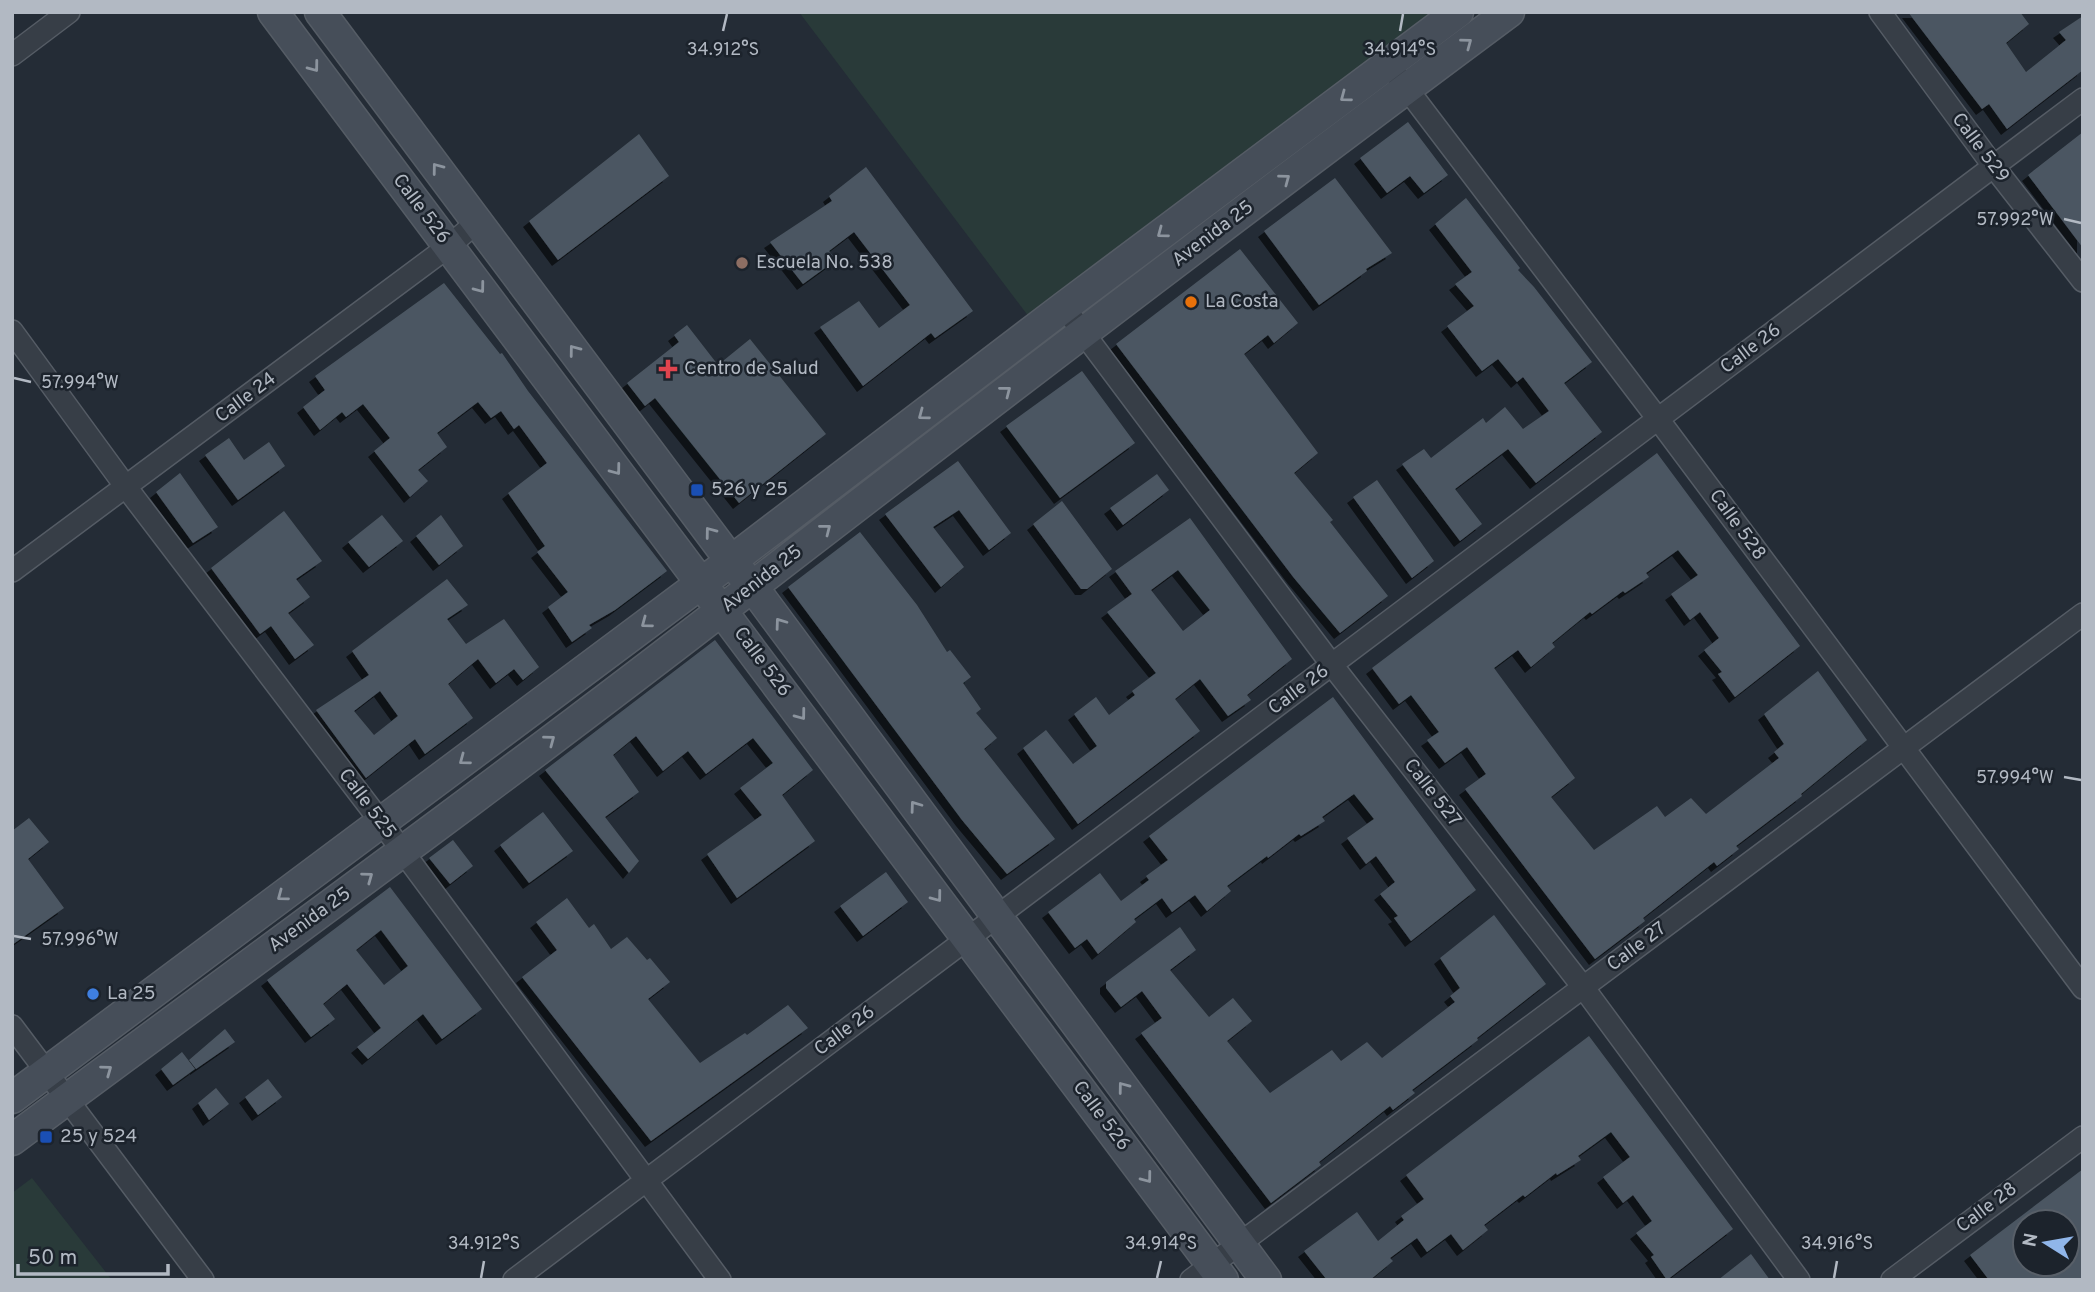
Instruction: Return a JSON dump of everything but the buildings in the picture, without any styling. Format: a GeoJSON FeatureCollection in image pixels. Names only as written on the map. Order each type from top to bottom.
{"type":"FeatureCollection","features":[{"type":"Feature","properties":{"kind":"main road","name":"Calle 526"},"geometry":{"type":"LineString","coordinates":[[273,12],[968,939],[1208,1275]]}},
{"type":"Feature","properties":{"kind":"main road","name":"Calle 526"},"geometry":{"type":"LineString","coordinates":[[320,12],[752,586],[1266,1280]]}},
{"type":"Feature","properties":{"kind":"main road","name":"Avenida 25"},"geometry":{"type":"LineString","coordinates":[[12,1098],[731,561],[1458,12]]}},
{"type":"Feature","properties":{"kind":"main road","name":"Avenida 25"},"geometry":{"type":"LineString","coordinates":[[12,1140],[723,610],[1082,333],[1509,12]]}},
{"type":"Feature","properties":{"kind":"street"},"geometry":{"type":"LineString","coordinates":[[12,55],[69,12]]}},
{"type":"Feature","properties":{"kind":"street","name":"Calle 529"},"geometry":{"type":"LineString","coordinates":[[1880,12],[1994,167],[2083,281]]}},
{"type":"Feature","properties":{"kind":"street","name":"Calle 528"},"geometry":{"type":"LineString","coordinates":[[1388,65],[1658,419],[2083,988]]}},
{"type":"Feature","properties":{"kind":"street","name":"Calle 26"},"geometry":{"type":"LineString","coordinates":[[514,1280],[2083,99]]}},
{"type":"Feature","properties":{"kind":"street","name":"Calle 24"},"geometry":{"type":"LineString","coordinates":[[12,571],[449,246],[477,222]]}},
{"type":"Feature","properties":{"kind":"street","name":"Calle 527"},"geometry":{"type":"LineString","coordinates":[[1064,307],[1332,665],[1583,988],[1799,1280]]}},
{"type":"Feature","properties":{"kind":"street","name":"Calle 525"},"geometry":{"type":"LineString","coordinates":[[12,331],[126,487],[403,851],[720,1280]]}},
{"type":"Feature","properties":{"kind":"street","name":"Calle 27"},"geometry":{"type":"LineString","coordinates":[[1208,1275],[1239,1243],[2083,614]]}},
{"type":"Feature","properties":{"kind":"street"},"geometry":{"type":"LineString","coordinates":[[12,1026],[204,1280]]}},
{"type":"Feature","properties":{"kind":"street","name":"Calle 28"},"geometry":{"type":"LineString","coordinates":[[1892,1280],[2083,1137]]}},
{"type":"Feature","properties":{"kind":"shaded area"},"geometry":{"type":"Polygon","coordinates":[[[799,12],[1435,12],[1029,317],[799,12]]]}},
{"type":"Feature","properties":{"kind":"shaded area"},"geometry":{"type":"Polygon","coordinates":[[[32,1178],[112,1280],[12,1280],[12,1193],[32,1178]]]}},
{"type":"Feature","properties":{"kind":"place","name":"Escuela No. 538"},"geometry":{"type":"Point","coordinates":[742,263]}},
{"type":"Feature","properties":{"kind":"place","name":"La Costa"},"geometry":{"type":"Point","coordinates":[1191,302]}},
{"type":"Feature","properties":{"kind":"place","name":"Centro de Salud"},"geometry":{"type":"Point","coordinates":[668,369]}},
{"type":"Feature","properties":{"kind":"place","name":"526 y 25"},"geometry":{"type":"Point","coordinates":[697,490]}},
{"type":"Feature","properties":{"kind":"place","name":"La 25"},"geometry":{"type":"Point","coordinates":[93,994]}},
{"type":"Feature","properties":{"kind":"place","name":"25 y 524"},"geometry":{"type":"Point","coordinates":[46,1137]}}]}
